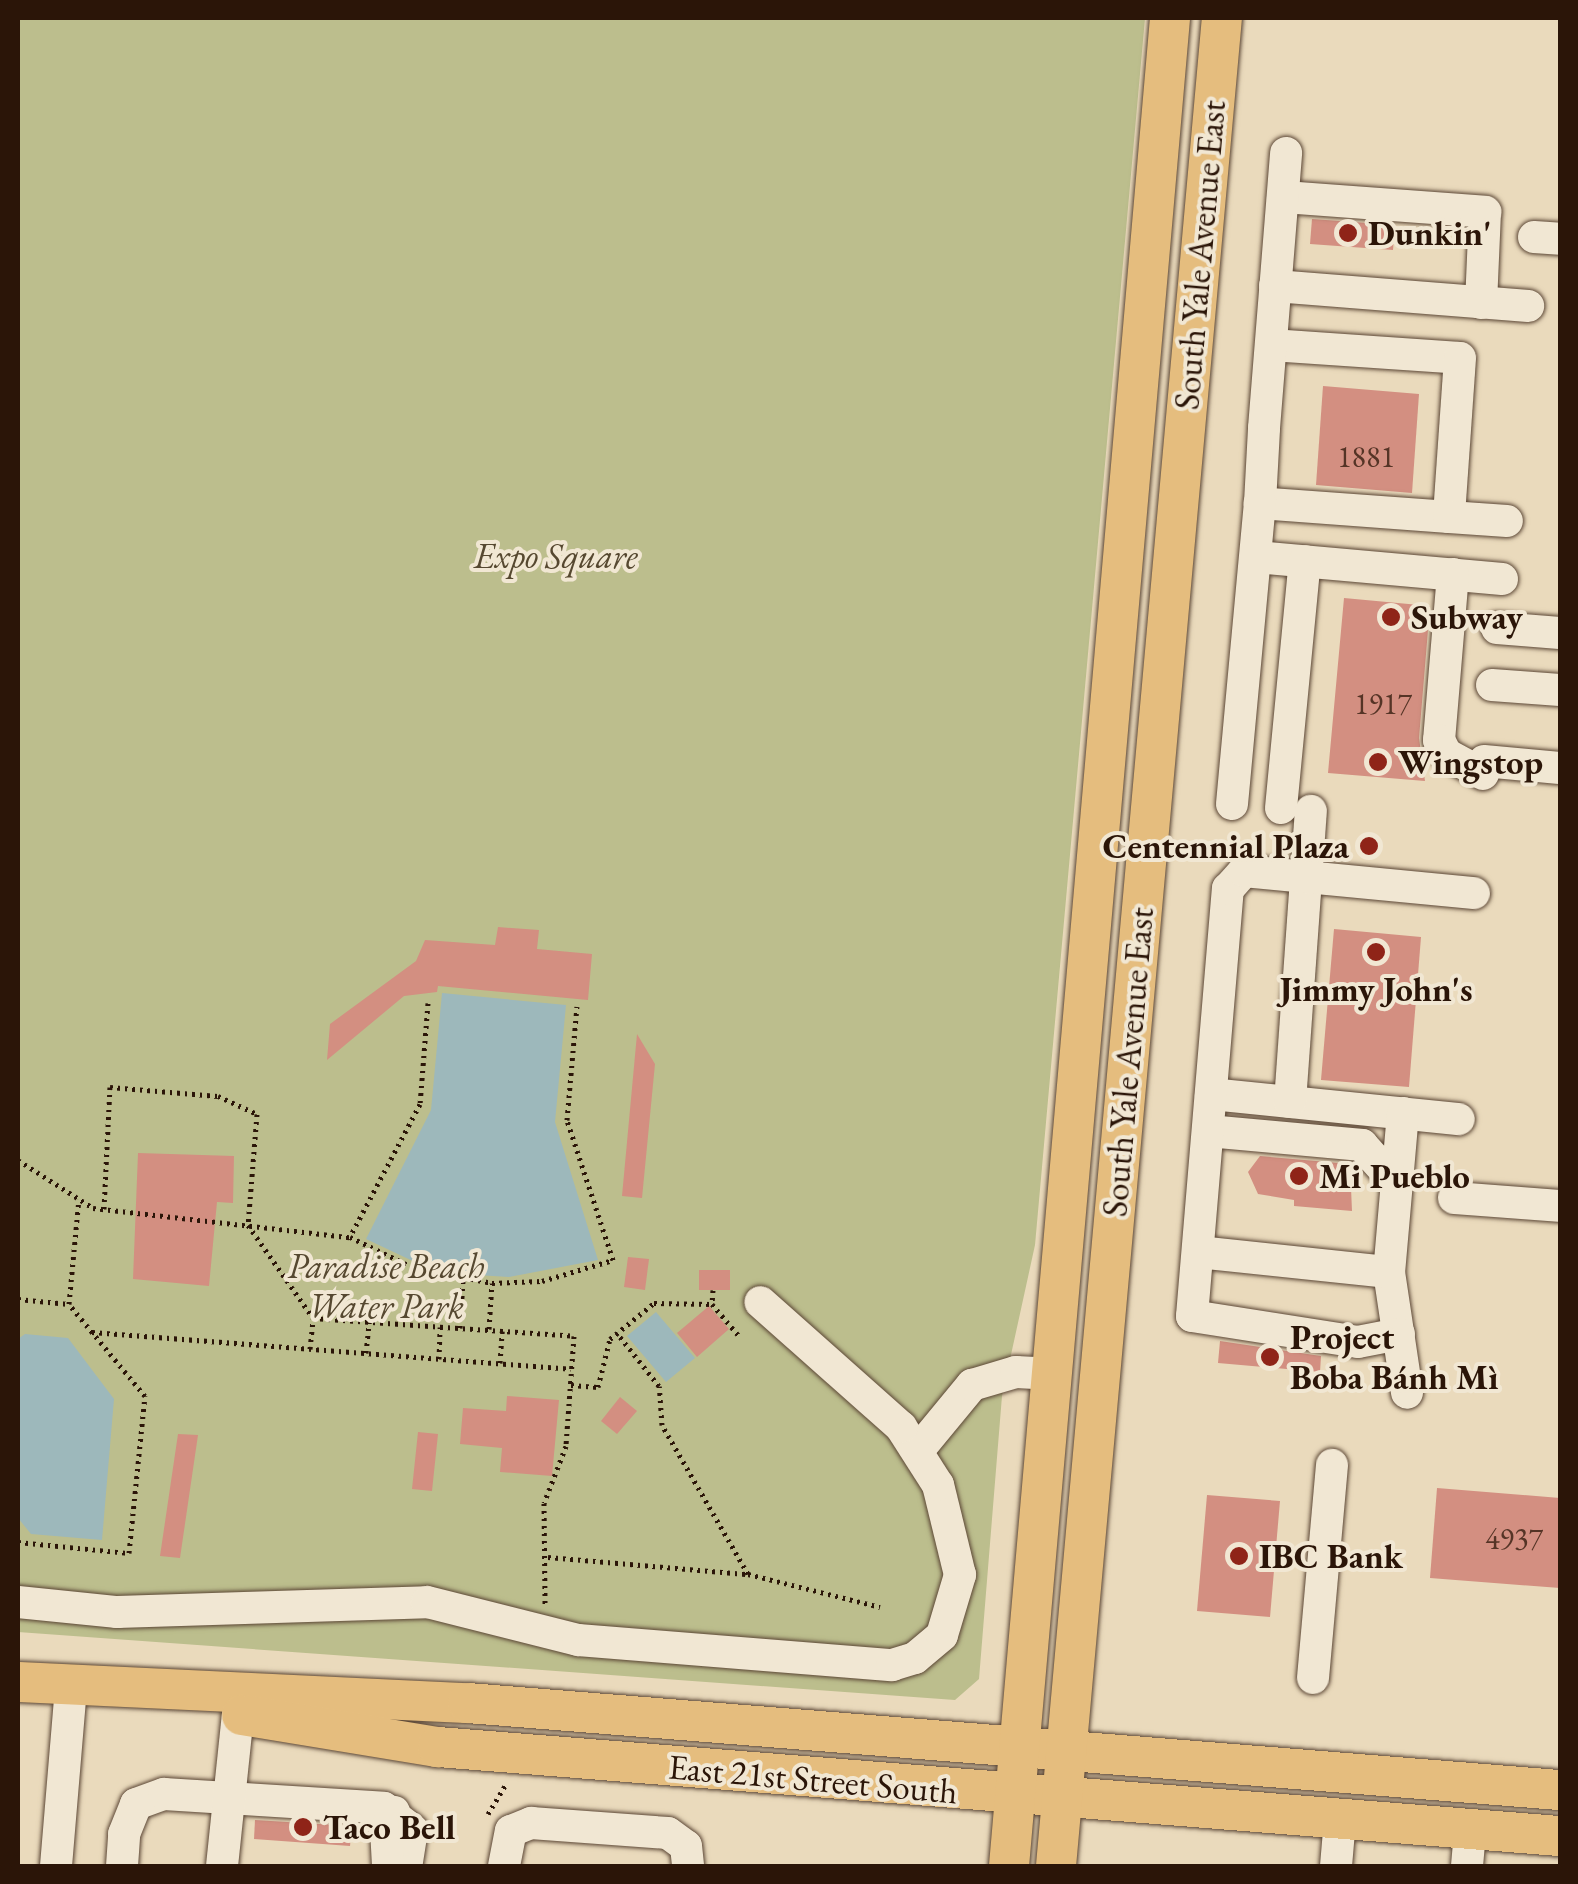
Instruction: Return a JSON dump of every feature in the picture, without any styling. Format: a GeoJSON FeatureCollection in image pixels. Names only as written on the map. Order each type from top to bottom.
{"type":"FeatureCollection","features":[{"type":"Feature","properties":{"kind":"main road","name":"South Yale Avenue East"},"geometry":{"type":"LineString","coordinates":[[1009,1866],[1170,18]]}},
{"type":"Feature","properties":{"kind":"main road","name":"South Yale Avenue East"},"geometry":{"type":"LineString","coordinates":[[1056,1866],[1222,18]]}},
{"type":"Feature","properties":{"kind":"main road"},"geometry":{"type":"LineString","coordinates":[[1160,142],[1210,147]]}},
{"type":"Feature","properties":{"kind":"main road"},"geometry":{"type":"LineString","coordinates":[[1136,418],[1186,423]]}},
{"type":"Feature","properties":{"kind":"main road"},"geometry":{"type":"LineString","coordinates":[[1102,782],[1153,786]]}},
{"type":"Feature","properties":{"kind":"main road","name":"East 21st Street South"},"geometry":{"type":"LineString","coordinates":[[18,1682],[468,1703],[1560,1790]]}},
{"type":"Feature","properties":{"kind":"main road","name":"East 21st Street South"},"geometry":{"type":"LineString","coordinates":[[71,1686],[438,1746],[1340,1819],[1469,1848],[1560,1836]]}},
{"type":"Feature","properties":{"kind":"street"},"geometry":{"type":"LineString","coordinates":[[1232,804],[1256,557],[1286,153]]}},
{"type":"Feature","properties":{"kind":"street"},"geometry":{"type":"LineString","coordinates":[[1283,197],[1485,212],[1481,303]]}},
{"type":"Feature","properties":{"kind":"street"},"geometry":{"type":"LineString","coordinates":[[1275,286],[1528,306]]}},
{"type":"Feature","properties":{"kind":"street"},"geometry":{"type":"LineString","coordinates":[[1271,345],[1460,358],[1449,517]]}},
{"type":"Feature","properties":{"kind":"street"},"geometry":{"type":"LineString","coordinates":[[1260,503],[1508,522]]}},
{"type":"Feature","properties":{"kind":"street"},"geometry":{"type":"LineString","coordinates":[[1256,557],[1502,579]]}},
{"type":"Feature","properties":{"kind":"street"},"geometry":{"type":"LineString","coordinates":[[1290,1102],[1307,876],[1296,809],[1305,561]]}},
{"type":"Feature","properties":{"kind":"street"},"geometry":{"type":"LineString","coordinates":[[1453,574],[1439,740],[1446,754],[1484,768],[1560,768]]}},
{"type":"Feature","properties":{"kind":"street"},"geometry":{"type":"LineString","coordinates":[[1497,628],[1560,633]]}},
{"type":"Feature","properties":{"kind":"street"},"geometry":{"type":"LineString","coordinates":[[1492,684],[1560,690]]}},
{"type":"Feature","properties":{"kind":"street"},"geometry":{"type":"LineString","coordinates":[[1399,1334],[1358,1342],[1192,1316],[1231,881],[1244,871],[1474,892]]}},
{"type":"Feature","properties":{"kind":"street"},"geometry":{"type":"LineString","coordinates":[[1211,1094],[1459,1119]]}},
{"type":"Feature","properties":{"kind":"street"},"geometry":{"type":"LineString","coordinates":[[1402,1113],[1390,1272],[1407,1393]]}},
{"type":"Feature","properties":{"kind":"street"},"geometry":{"type":"LineString","coordinates":[[1208,1131],[1362,1145],[1397,1184]]}},
{"type":"Feature","properties":{"kind":"street"},"geometry":{"type":"LineString","coordinates":[[1454,1198],[1560,1206]]}},
{"type":"Feature","properties":{"kind":"street"},"geometry":{"type":"LineString","coordinates":[[1198,1252],[1390,1272]]}},
{"type":"Feature","properties":{"kind":"street"},"geometry":{"type":"LineString","coordinates":[[18,1602],[117,1612],[427,1602],[578,1640],[892,1665],[915,1658],[942,1635],[960,1576],[938,1485],[920,1448],[760,1302]]}},
{"type":"Feature","properties":{"kind":"street"},"geometry":{"type":"LineString","coordinates":[[920,1448],[972,1384],[1016,1372],[1050,1374]]}},
{"type":"Feature","properties":{"kind":"street"},"geometry":{"type":"LineString","coordinates":[[1313,1678],[1332,1465]]}},
{"type":"Feature","properties":{"kind":"street"},"geometry":{"type":"LineString","coordinates":[[56,1866],[71,1686]]}},
{"type":"Feature","properties":{"kind":"street"},"geometry":{"type":"LineString","coordinates":[[202,1866],[238,1715]]}},
{"type":"Feature","properties":{"kind":"street"},"geometry":{"type":"LineString","coordinates":[[122,1866],[124,1834],[136,1804],[164,1794],[220,1794],[394,1812],[412,1830],[406,1866]]}},
{"type":"Feature","properties":{"kind":"street"},"geometry":{"type":"LineString","coordinates":[[220,1794],[222,1866]]}},
{"type":"Feature","properties":{"kind":"street"},"geometry":{"type":"LineString","coordinates":[[388,1866],[386,1829],[394,1812]]}},
{"type":"Feature","properties":{"kind":"street"},"geometry":{"type":"LineString","coordinates":[[1336,1866],[1340,1819]]}},
{"type":"Feature","properties":{"kind":"street"},"geometry":{"type":"LineString","coordinates":[[504,1866],[511,1832],[531,1823],[668,1832],[686,1846],[688,1866]]}},
{"type":"Feature","properties":{"kind":"path"},"geometry":{"type":"LineString","coordinates":[[350,1237],[420,1104],[428,1002]]}},
{"type":"Feature","properties":{"kind":"path"},"geometry":{"type":"LineString","coordinates":[[18,1160],[78,1199],[104,1210],[350,1237],[412,1266],[463,1280],[542,1281],[613,1260],[567,1120],[577,1006]]}},
{"type":"Feature","properties":{"kind":"path"},"geometry":{"type":"LineString","coordinates":[[104,1210],[110,1087],[218,1096],[258,1114],[248,1225],[313,1318],[310,1349]]}},
{"type":"Feature","properties":{"kind":"path"},"geometry":{"type":"LineString","coordinates":[[18,1542],[130,1553],[145,1396],[69,1304],[78,1199]]}},
{"type":"Feature","properties":{"kind":"path"},"geometry":{"type":"LineString","coordinates":[[460,1328],[463,1280]]}},
{"type":"Feature","properties":{"kind":"path"},"geometry":{"type":"LineString","coordinates":[[488,1330],[492,1283]]}},
{"type":"Feature","properties":{"kind":"path"},"geometry":{"type":"LineString","coordinates":[[713,1290],[712,1304],[738,1336]]}},
{"type":"Feature","properties":{"kind":"path"},"geometry":{"type":"LineString","coordinates":[[18,1299],[69,1304]]}},
{"type":"Feature","properties":{"kind":"path"},"geometry":{"type":"LineString","coordinates":[[570,1384],[598,1387],[617,1333],[654,1303],[712,1304]]}},
{"type":"Feature","properties":{"kind":"path"},"geometry":{"type":"LineString","coordinates":[[313,1318],[574,1336],[566,1446],[544,1502],[548,1558],[544,1612]]}},
{"type":"Feature","properties":{"kind":"path"},"geometry":{"type":"LineString","coordinates":[[366,1353],[369,1322]]}},
{"type":"Feature","properties":{"kind":"path"},"geometry":{"type":"LineString","coordinates":[[438,1359],[440,1327]]}},
{"type":"Feature","properties":{"kind":"path"},"geometry":{"type":"LineString","coordinates":[[500,1364],[502,1331]]}},
{"type":"Feature","properties":{"kind":"path"},"geometry":{"type":"LineString","coordinates":[[92,1332],[571,1369]]}},
{"type":"Feature","properties":{"kind":"path"},"geometry":{"type":"LineString","coordinates":[[617,1333],[658,1386],[662,1425],[748,1574]]}},
{"type":"Feature","properties":{"kind":"path"},"geometry":{"type":"LineString","coordinates":[[548,1558],[748,1574],[880,1607]]}},
{"type":"Feature","properties":{"kind":"green space","name":"Expo Square"},"geometry":{"type":"Polygon","coordinates":[[[18,18],[1145,18],[1035,1245],[1002,1396],[979,1679],[955,1700],[18,1632],[18,18]]]}},
{"type":"Feature","properties":{"kind":"water"},"geometry":{"type":"Polygon","coordinates":[[[442,993],[566,1005],[555,1122],[598,1260],[509,1277],[477,1275],[417,1263],[366,1239],[431,1110],[442,993]]]}},
{"type":"Feature","properties":{"kind":"water"},"geometry":{"type":"Polygon","coordinates":[[[656,1312],[695,1358],[666,1382],[627,1336],[656,1312]]]}},
{"type":"Feature","properties":{"kind":"water"},"geometry":{"type":"Polygon","coordinates":[[[25,1334],[68,1338],[114,1399],[102,1540],[31,1534],[18,1518],[18,1339],[25,1334]]]}},
{"type":"Feature","properties":{"kind":"building","name":"Dunkin'"},"geometry":{"type":"Polygon","coordinates":[[[1312,219],[1395,225],[1393,250],[1310,244],[1312,219]]]}},
{"type":"Feature","properties":{"kind":"building"},"geometry":{"type":"Polygon","coordinates":[[[1323,386],[1419,394],[1412,493],[1316,485],[1323,386]]]}},
{"type":"Feature","properties":{"kind":"building"},"geometry":{"type":"Polygon","coordinates":[[[1344,598],[1430,606],[1419,738],[1425,781],[1328,773],[1344,598]]]}},
{"type":"Feature","properties":{"kind":"building"},"geometry":{"type":"Polygon","coordinates":[[[498,927],[539,930],[537,949],[592,954],[588,1000],[438,986],[437,992],[404,996],[327,1060],[330,1024],[416,961],[425,940],[495,945],[498,927]]]}},
{"type":"Feature","properties":{"kind":"building"},"geometry":{"type":"Polygon","coordinates":[[[1334,929],[1421,937],[1409,1087],[1321,1080],[1334,929]]]}},
{"type":"Feature","properties":{"kind":"building"},"geometry":{"type":"Polygon","coordinates":[[[637,1034],[655,1064],[642,1198],[622,1196],[637,1034]]]}},
{"type":"Feature","properties":{"kind":"building"},"geometry":{"type":"Polygon","coordinates":[[[138,1153],[234,1156],[233,1203],[217,1202],[209,1286],[133,1279],[138,1153]]]}},
{"type":"Feature","properties":{"kind":"building","name":"Mi Pueblo"},"geometry":{"type":"Polygon","coordinates":[[[1260,1156],[1350,1164],[1352,1211],[1294,1206],[1294,1200],[1258,1194],[1248,1172],[1260,1156]]]}},
{"type":"Feature","properties":{"kind":"building"},"geometry":{"type":"Polygon","coordinates":[[[628,1257],[649,1259],[645,1290],[624,1287],[628,1257]]]}},
{"type":"Feature","properties":{"kind":"building"},"geometry":{"type":"Polygon","coordinates":[[[699,1270],[730,1270],[730,1290],[699,1290],[699,1270]]]}},
{"type":"Feature","properties":{"kind":"building"},"geometry":{"type":"Polygon","coordinates":[[[709,1306],[729,1329],[697,1357],[677,1333],[709,1306]]]}},
{"type":"Feature","properties":{"kind":"building","name":"Project Boba Bánh Mì"},"geometry":{"type":"Polygon","coordinates":[[[1220,1341],[1321,1356],[1320,1372],[1218,1363],[1220,1341]]]}},
{"type":"Feature","properties":{"kind":"building"},"geometry":{"type":"Polygon","coordinates":[[[507,1396],[559,1400],[552,1476],[500,1472],[502,1448],[460,1444],[463,1408],[506,1411],[507,1396]]]}},
{"type":"Feature","properties":{"kind":"building"},"geometry":{"type":"Polygon","coordinates":[[[620,1397],[637,1411],[617,1434],[601,1421],[620,1397]]]}},
{"type":"Feature","properties":{"kind":"building"},"geometry":{"type":"Polygon","coordinates":[[[418,1432],[438,1434],[432,1491],[412,1489],[418,1432]]]}},
{"type":"Feature","properties":{"kind":"building"},"geometry":{"type":"Polygon","coordinates":[[[178,1434],[198,1435],[180,1558],[160,1556],[178,1434]]]}},
{"type":"Feature","properties":{"kind":"building"},"geometry":{"type":"Polygon","coordinates":[[[1437,1488],[1560,1498],[1560,1588],[1430,1578],[1437,1488]]]}},
{"type":"Feature","properties":{"kind":"building","name":"IBC Bank"},"geometry":{"type":"Polygon","coordinates":[[[1207,1495],[1280,1501],[1270,1617],[1197,1611],[1207,1495]]]}},
{"type":"Feature","properties":{"kind":"building","name":"Taco Bell"},"geometry":{"type":"Polygon","coordinates":[[[255,1820],[352,1826],[350,1846],[254,1839],[255,1820]]]}},
{"type":"Feature","properties":{"kind":"place","name":"Dunkin'"},"geometry":{"type":"Point","coordinates":[1348,233]}},
{"type":"Feature","properties":{"kind":"place","name":"Subway"},"geometry":{"type":"Point","coordinates":[1391,617]}},
{"type":"Feature","properties":{"kind":"place","name":"Wingstop"},"geometry":{"type":"Point","coordinates":[1378,762]}},
{"type":"Feature","properties":{"kind":"place","name":"Centennial Plaza"},"geometry":{"type":"Point","coordinates":[1369,846]}},
{"type":"Feature","properties":{"kind":"place","name":"Jimmy John's"},"geometry":{"type":"Point","coordinates":[1376,952]}},
{"type":"Feature","properties":{"kind":"place","name":"Mi Pueblo"},"geometry":{"type":"Point","coordinates":[1299,1176]}},
{"type":"Feature","properties":{"kind":"place","name":"Project Boba Bánh Mì"},"geometry":{"type":"Point","coordinates":[1270,1357]}},
{"type":"Feature","properties":{"kind":"place","name":"IBC Bank"},"geometry":{"type":"Point","coordinates":[1239,1556]}},
{"type":"Feature","properties":{"kind":"place","name":"Taco Bell"},"geometry":{"type":"Point","coordinates":[303,1827]}},
{"type":"Feature","properties":{"kind":"park label","name":"Paradise Beach Water Park"},"geometry":{"type":"Point","coordinates":[386,1286]}}]}
